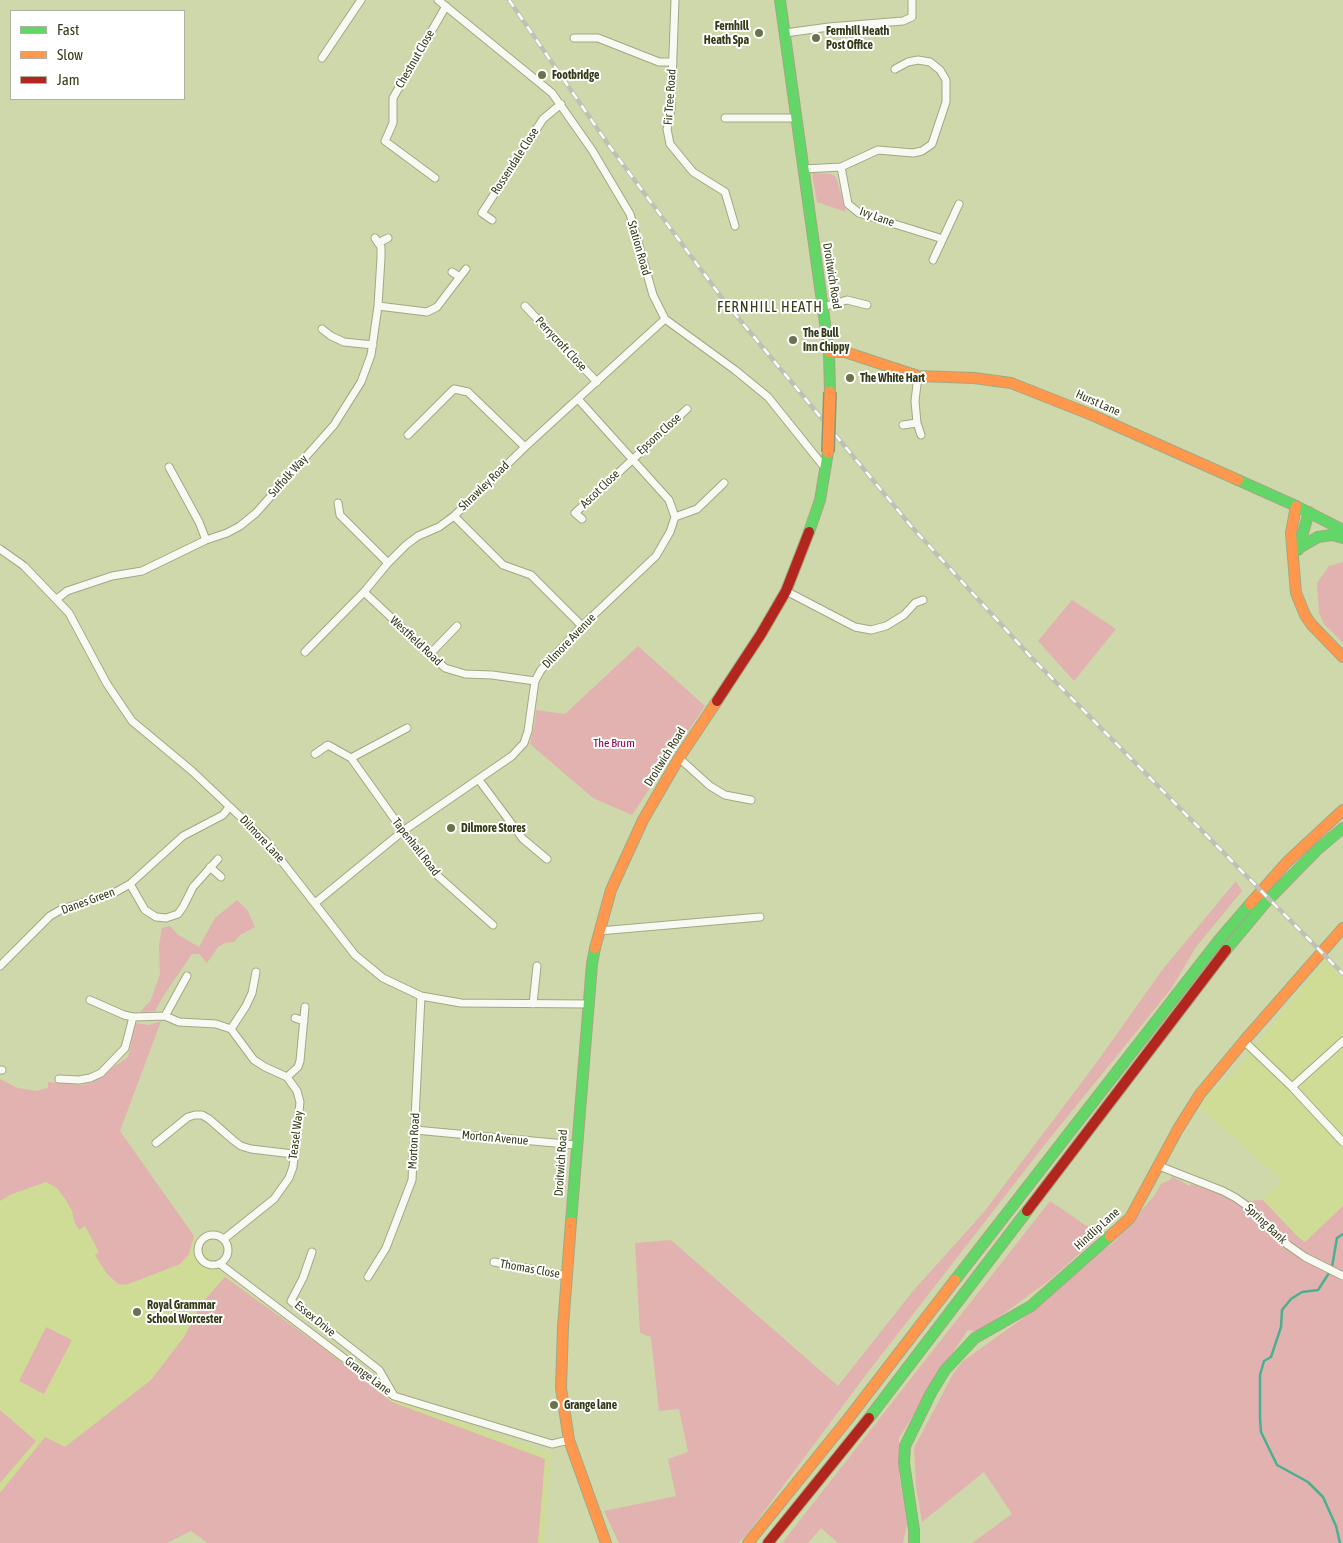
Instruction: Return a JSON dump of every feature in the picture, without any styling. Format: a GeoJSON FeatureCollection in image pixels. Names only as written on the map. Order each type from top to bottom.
{"type":"FeatureCollection","features":[{"type":"Feature","properties":{"kind":"main road","name":"Droitwich Road"},"geometry":{"type":"LineString","coordinates":[[606,1543],[569,1440],[561,1388],[566,1276],[592,964],[611,890],[643,820],[679,758],[761,634],[786,591],[804,550],[820,500],[828,452],[830,392],[828,352],[780,0]]}},
{"type":"Feature","properties":{"kind":"main road","name":"Hurst Lane"},"geometry":{"type":"LineString","coordinates":[[828,352],[845,352],[918,376],[974,378],[1021,386],[1092,415],[1296,506],[1343,530]]}},
{"type":"Feature","properties":{"kind":"main road"},"geometry":{"type":"LineString","coordinates":[[1296,506],[1291,548],[1296,552]]}},
{"type":"Feature","properties":{"kind":"main road"},"geometry":{"type":"LineString","coordinates":[[1309,512],[1296,552],[1294,578],[1296,593],[1305,615],[1317,632],[1343,657]]}},
{"type":"Feature","properties":{"kind":"main road"},"geometry":{"type":"LineString","coordinates":[[1296,552],[1318,537],[1332,535],[1343,538]]}},
{"type":"Feature","properties":{"kind":"main road"},"geometry":{"type":"LineString","coordinates":[[1333,818],[1343,805]]}},
{"type":"Feature","properties":{"kind":"main road"},"geometry":{"type":"LineString","coordinates":[[748,1543],[848,1419],[1219,940],[1287,862],[1343,810]]}},
{"type":"Feature","properties":{"kind":"main road"},"geometry":{"type":"LineString","coordinates":[[768,1543],[868,1420],[1222,955],[1266,902],[1317,850],[1343,828]]}},
{"type":"Feature","properties":{"kind":"main road","name":"Hindlip Lane"},"geometry":{"type":"LineString","coordinates":[[914,1543],[914,1530],[904,1463],[905,1446],[927,1400],[946,1370],[975,1338],[1031,1306],[1130,1218],[1178,1129],[1200,1094],[1343,928]]}},
{"type":"Feature","properties":{"kind":"street"},"geometry":{"type":"LineString","coordinates":[[322,58],[361,0]]}},
{"type":"Feature","properties":{"kind":"street","name":"Station Road"},"geometry":{"type":"LineString","coordinates":[[438,0],[552,93],[592,150],[630,214],[653,296],[666,319],[768,397],[825,468]]}},
{"type":"Feature","properties":{"kind":"street","name":"Fir Tree Road"},"geometry":{"type":"LineString","coordinates":[[675,0],[672,109],[667,129],[670,144],[693,172],[725,192],[735,226]]}},
{"type":"Feature","properties":{"kind":"street"},"geometry":{"type":"LineString","coordinates":[[785,33],[829,27],[903,21],[912,17],[912,0]]}},
{"type":"Feature","properties":{"kind":"street","name":"Chestnut Close"},"geometry":{"type":"LineString","coordinates":[[435,178],[385,141],[393,123],[393,98],[446,6]]}},
{"type":"Feature","properties":{"kind":"street"},"geometry":{"type":"LineString","coordinates":[[574,38],[598,38],[659,62],[673,62]]}},
{"type":"Feature","properties":{"kind":"street"},"geometry":{"type":"LineString","coordinates":[[804,169],[841,167],[878,150],[913,153],[922,151],[932,144],[946,102],[946,80],[940,70],[930,62],[918,60],[908,62],[895,69]]}},
{"type":"Feature","properties":{"kind":"street","name":"Rossendale Close"},"geometry":{"type":"LineString","coordinates":[[492,220],[482,213],[543,119],[561,104]]}},
{"type":"Feature","properties":{"kind":"street"},"geometry":{"type":"LineString","coordinates":[[725,118],[796,118]]}},
{"type":"Feature","properties":{"kind":"street","name":"Ivy Lane"},"geometry":{"type":"LineString","coordinates":[[841,167],[848,204],[860,213],[942,239]]}},
{"type":"Feature","properties":{"kind":"street"},"geometry":{"type":"LineString","coordinates":[[933,260],[959,204]]}},
{"type":"Feature","properties":{"kind":"street","name":"Suffolk Way"},"geometry":{"type":"LineString","coordinates":[[57,599],[67,591],[112,576],[142,571],[206,540],[227,533],[240,526],[256,513],[334,425],[361,382],[371,355],[378,306],[382,247],[376,240],[388,238]]}},
{"type":"Feature","properties":{"kind":"street"},"geometry":{"type":"LineString","coordinates":[[378,306],[427,312],[437,307],[466,269]]}},
{"type":"Feature","properties":{"kind":"street"},"geometry":{"type":"LineString","coordinates":[[452,272],[460,277]]}},
{"type":"Feature","properties":{"kind":"street"},"geometry":{"type":"LineString","coordinates":[[823,307],[847,300],[867,305]]}},
{"type":"Feature","properties":{"kind":"street","name":"Perrycroft Close"},"geometry":{"type":"LineString","coordinates":[[525,306],[597,382]]}},
{"type":"Feature","properties":{"kind":"street","name":"Shrawley Road"},"geometry":{"type":"LineString","coordinates":[[305,652],[364,592],[388,563],[418,536],[439,527],[454,516],[525,447],[666,319]]}},
{"type":"Feature","properties":{"kind":"street"},"geometry":{"type":"LineString","coordinates":[[322,329],[344,342],[373,345]]}},
{"type":"Feature","properties":{"kind":"street"},"geometry":{"type":"LineString","coordinates":[[918,376],[915,401],[917,423],[921,435]]}},
{"type":"Feature","properties":{"kind":"street"},"geometry":{"type":"LineString","coordinates":[[408,435],[454,389],[468,392],[525,447]]}},
{"type":"Feature","properties":{"kind":"street"},"geometry":{"type":"LineString","coordinates":[[578,399],[668,500],[675,517],[697,510],[724,483]]}},
{"type":"Feature","properties":{"kind":"street","name":"Epsom Close"},"geometry":{"type":"LineString","coordinates":[[632,459],[687,409]]}},
{"type":"Feature","properties":{"kind":"street"},"geometry":{"type":"LineString","coordinates":[[903,425],[917,423]]}},
{"type":"Feature","properties":{"kind":"street","name":"Ascot Close"},"geometry":{"type":"LineString","coordinates":[[582,518],[575,513],[632,459]]}},
{"type":"Feature","properties":{"kind":"street"},"geometry":{"type":"LineString","coordinates":[[168,467],[206,540]]}},
{"type":"Feature","properties":{"kind":"street"},"geometry":{"type":"LineString","coordinates":[[338,503],[340,515],[388,563]]}},
{"type":"Feature","properties":{"kind":"street"},"geometry":{"type":"LineString","coordinates":[[454,516],[503,565],[531,574],[582,626]]}},
{"type":"Feature","properties":{"kind":"street","name":"Dilmore Avenue"},"geometry":{"type":"LineString","coordinates":[[315,902],[403,831],[512,756],[524,743],[528,731],[535,681],[541,670],[582,626],[656,556],[670,532],[675,517]]}},
{"type":"Feature","properties":{"kind":"street","name":"Dilmore Lane"},"geometry":{"type":"LineString","coordinates":[[0,549],[24,566],[69,613],[107,684],[132,721],[192,771],[266,841],[355,955],[383,978],[421,996],[461,1003],[588,1004]]}},
{"type":"Feature","properties":{"kind":"street"},"geometry":{"type":"LineString","coordinates":[[786,591],[855,627],[871,630],[886,626],[904,615],[915,603],[923,600]]}},
{"type":"Feature","properties":{"kind":"street","name":"Westfield Road"},"geometry":{"type":"LineString","coordinates":[[364,592],[446,668],[465,674],[492,675],[535,681]]}},
{"type":"Feature","properties":{"kind":"street"},"geometry":{"type":"LineString","coordinates":[[430,654],[457,626]]}},
{"type":"Feature","properties":{"kind":"street"},"geometry":{"type":"LineString","coordinates":[[315,754],[328,745],[351,758],[407,728]]}},
{"type":"Feature","properties":{"kind":"street","name":"Tapenhall Road"},"geometry":{"type":"LineString","coordinates":[[351,758],[438,876],[493,925]]}},
{"type":"Feature","properties":{"kind":"street"},"geometry":{"type":"LineString","coordinates":[[679,758],[710,786],[725,795],[751,800]]}},
{"type":"Feature","properties":{"kind":"street"},"geometry":{"type":"LineString","coordinates":[[479,780],[522,839],[547,859]]}},
{"type":"Feature","properties":{"kind":"street","name":"Danes Green"},"geometry":{"type":"LineString","coordinates":[[0,966],[50,916],[62,909],[114,893],[130,884],[183,836],[223,815],[229,807]]}},
{"type":"Feature","properties":{"kind":"street"},"geometry":{"type":"LineString","coordinates":[[130,884],[145,910],[156,917],[166,918],[178,914],[184,907],[193,888],[218,859]]}},
{"type":"Feature","properties":{"kind":"street"},"geometry":{"type":"LineString","coordinates":[[210,867],[221,877]]}},
{"type":"Feature","properties":{"kind":"street"},"geometry":{"type":"LineString","coordinates":[[599,931],[760,917]]}},
{"type":"Feature","properties":{"kind":"street"},"geometry":{"type":"LineString","coordinates":[[533,1004],[537,966]]}},
{"type":"Feature","properties":{"kind":"street"},"geometry":{"type":"LineString","coordinates":[[231,1029],[252,993],[256,972]]}},
{"type":"Feature","properties":{"kind":"street"},"geometry":{"type":"LineString","coordinates":[[165,1016],[187,976]]}},
{"type":"Feature","properties":{"kind":"street","name":"Morton Road"},"geometry":{"type":"LineString","coordinates":[[368,1277],[384,1258],[412,1180],[421,996]]}},
{"type":"Feature","properties":{"kind":"street"},"geometry":{"type":"LineString","coordinates":[[90,1000],[124,1016],[165,1016],[179,1022],[216,1024],[231,1029],[254,1060],[287,1077],[298,1067],[300,1061],[306,1006]]}},
{"type":"Feature","properties":{"kind":"street"},"geometry":{"type":"LineString","coordinates":[[59,1079],[79,1080],[101,1073],[125,1048],[133,1017]]}},
{"type":"Feature","properties":{"kind":"street"},"geometry":{"type":"LineString","coordinates":[[295,1018],[304,1021]]}},
{"type":"Feature","properties":{"kind":"street"},"geometry":{"type":"LineString","coordinates":[[1244,1041],[1292,1087],[1343,1142]]}},
{"type":"Feature","properties":{"kind":"street"},"geometry":{"type":"LineString","coordinates":[[1292,1087],[1343,1041]]}},
{"type":"Feature","properties":{"kind":"street","name":"Teasel Way"},"geometry":{"type":"LineString","coordinates":[[224,1239],[274,1199],[290,1178],[300,1102],[297,1091],[287,1077]]}},
{"type":"Feature","properties":{"kind":"street"},"geometry":{"type":"LineString","coordinates":[[156,1143],[188,1117],[202,1115],[242,1146],[251,1149],[293,1154]]}},
{"type":"Feature","properties":{"kind":"street","name":"Morton Avenue"},"geometry":{"type":"LineString","coordinates":[[415,1130],[576,1145]]}},
{"type":"Feature","properties":{"kind":"street","name":"Spring Bank"},"geometry":{"type":"LineString","coordinates":[[1159,1166],[1236,1198],[1250,1208],[1264,1224],[1288,1245],[1305,1257],[1343,1276]]}},
{"type":"Feature","properties":{"kind":"street"},"geometry":{"type":"LineString","coordinates":[[207,1236],[218,1236],[224,1239],[228,1251],[224,1261],[220,1264],[212,1266],[202,1262],[198,1256],[197,1248],[202,1239],[207,1236]]}},
{"type":"Feature","properties":{"kind":"street","name":"Essex Drive"},"geometry":{"type":"LineString","coordinates":[[312,1252],[303,1278],[291,1301],[379,1370],[394,1396]]}},
{"type":"Feature","properties":{"kind":"street","name":"Thomas Close"},"geometry":{"type":"LineString","coordinates":[[494,1262],[566,1276]]}},
{"type":"Feature","properties":{"kind":"street","name":"Grange Lane"},"geometry":{"type":"LineString","coordinates":[[220,1264],[394,1396],[552,1444],[569,1440]]}},
{"type":"Feature","properties":{"kind":"shaded area"},"geometry":{"type":"Polygon","coordinates":[[[1325,960],[1343,979],[1343,1206],[1305,1242],[1263,1200],[1282,1180],[1198,1106],[1220,1083],[1236,1072],[1325,960]]]}},
{"type":"Feature","properties":{"kind":"shaded area","name":"Royal Grammar School Worcester"},"geometry":{"type":"Polygon","coordinates":[[[0,1079],[18,1088],[36,1091],[48,1088],[119,1131],[222,1274],[393,1399],[551,1454],[543,1543],[208,1543],[191,1531],[167,1543],[0,1543],[0,1079]]]}},
{"type":"Feature","properties":{"kind":"green space"},"geometry":{"type":"Polygon","coordinates":[[[812,173],[831,174],[836,177],[846,212],[817,202],[812,173]]]}},
{"type":"Feature","properties":{"kind":"green space"},"geometry":{"type":"Polygon","coordinates":[[[1343,562],[1343,643],[1324,624],[1319,613],[1317,583],[1329,566],[1343,562]]]}},
{"type":"Feature","properties":{"kind":"green space"},"geometry":{"type":"Polygon","coordinates":[[[1072,600],[1116,629],[1074,681],[1038,641],[1072,600]]]}},
{"type":"Feature","properties":{"kind":"green space","name":"The Brum"},"geometry":{"type":"Polygon","coordinates":[[[638,646],[705,706],[632,815],[593,798],[530,744],[536,710],[565,714],[638,646]]]}},
{"type":"Feature","properties":{"kind":"green space"},"geometry":{"type":"Polygon","coordinates":[[[1236,881],[1242,891],[1196,947],[1171,989],[1050,1138],[865,1376],[748,1533],[738,1543],[619,1543],[604,1511],[676,1496],[668,1459],[688,1452],[679,1409],[659,1411],[651,1337],[640,1333],[635,1243],[671,1240],[838,1386],[913,1291],[984,1212],[1094,1066],[1163,969],[1236,881]]]}},
{"type":"Feature","properties":{"kind":"green space"},"geometry":{"type":"Polygon","coordinates":[[[237,900],[248,911],[255,927],[240,935],[234,942],[225,943],[218,947],[207,963],[199,954],[192,954],[155,1011],[140,1012],[150,1002],[160,974],[159,945],[162,928],[170,926],[178,935],[199,947],[215,918],[237,900]]]}},
{"type":"Feature","properties":{"kind":"green space"},"geometry":{"type":"Polygon","coordinates":[[[161,1021],[120,1131],[194,1236],[189,1254],[180,1264],[126,1285],[118,1284],[107,1274],[95,1255],[99,1252],[85,1226],[79,1230],[74,1221],[72,1211],[57,1188],[46,1182],[12,1194],[0,1201],[0,1079],[18,1088],[36,1091],[48,1088],[48,1082],[81,1085],[91,1083],[128,1057],[136,1023],[149,1025],[161,1021]]]}},
{"type":"Feature","properties":{"kind":"green space"},"geometry":{"type":"Polygon","coordinates":[[[1172,1176],[1189,1186],[1191,1184],[1220,1193],[1237,1202],[1244,1210],[1249,1201],[1263,1200],[1305,1242],[1343,1206],[1343,1274],[1340,1279],[1343,1281],[1343,1543],[972,1543],[1012,1514],[984,1472],[922,1522],[916,1486],[914,1448],[953,1374],[963,1361],[1032,1312],[1064,1280],[1114,1242],[1154,1196],[1161,1184],[1170,1180],[1172,1176]]]}},
{"type":"Feature","properties":{"kind":"green space"},"geometry":{"type":"Polygon","coordinates":[[[1050,1201],[1100,1235],[1052,1278],[979,1332],[968,1330],[953,1352],[899,1438],[899,1476],[907,1524],[903,1543],[838,1543],[821,1528],[808,1543],[782,1543],[1050,1201]]]}},
{"type":"Feature","properties":{"kind":"green space"},"geometry":{"type":"Polygon","coordinates":[[[225,1277],[323,1348],[392,1402],[545,1459],[538,1543],[208,1543],[191,1531],[167,1543],[0,1543],[0,1493],[45,1437],[65,1447],[151,1380],[184,1337],[202,1303],[225,1277]]]}},
{"type":"Feature","properties":{"kind":"green space"},"geometry":{"type":"Polygon","coordinates":[[[46,1327],[72,1340],[44,1394],[19,1381],[46,1327]]]}},
{"type":"Feature","properties":{"kind":"green space"},"geometry":{"type":"Polygon","coordinates":[[[0,1410],[36,1441],[0,1483],[0,1410]]]}},
{"type":"Feature","properties":{"kind":"waterway"},"geometry":{"type":"LineString","coordinates":[[1332,1267],[1337,1238],[1343,1234]]}},
{"type":"Feature","properties":{"kind":"waterway"},"geometry":{"type":"LineString","coordinates":[[1329,1273],[1318,1290],[1302,1292],[1291,1299],[1282,1310],[1281,1327],[1271,1357],[1264,1361],[1260,1375],[1260,1418],[1261,1432],[1277,1465],[1308,1482],[1323,1497],[1336,1526],[1340,1543]]}},
{"type":"Feature","properties":{"kind":"railway"},"geometry":{"type":"LineString","coordinates":[[509,0],[610,147],[725,302],[911,526],[1031,657],[1343,974]]}},
{"type":"Feature","properties":{"kind":"traffic: fast"},"geometry":{"type":"LineString","coordinates":[[780,0],[829,352],[830,392]]}},
{"type":"Feature","properties":{"kind":"traffic: fast"},"geometry":{"type":"LineString","coordinates":[[809,532],[820,500],[828,452]]}},
{"type":"Feature","properties":{"kind":"traffic: fast"},"geometry":{"type":"LineString","coordinates":[[1238,480],[1343,530]]}},
{"type":"Feature","properties":{"kind":"traffic: fast"},"geometry":{"type":"LineString","coordinates":[[1298,550],[1309,512]]}},
{"type":"Feature","properties":{"kind":"traffic: fast"},"geometry":{"type":"LineString","coordinates":[[1299,548],[1318,537],[1332,535],[1343,538]]}},
{"type":"Feature","properties":{"kind":"traffic: fast"},"geometry":{"type":"LineString","coordinates":[[1226,950],[1266,902],[1317,850],[1343,828]]}},
{"type":"Feature","properties":{"kind":"traffic: fast"},"geometry":{"type":"LineString","coordinates":[[955,1280],[1219,940],[1250,904]]}},
{"type":"Feature","properties":{"kind":"traffic: fast"},"geometry":{"type":"LineString","coordinates":[[571,1222],[592,964],[595,948]]}},
{"type":"Feature","properties":{"kind":"traffic: fast"},"geometry":{"type":"LineString","coordinates":[[869,1418],[1027,1211]]}},
{"type":"Feature","properties":{"kind":"traffic: fast"},"geometry":{"type":"LineString","coordinates":[[914,1543],[914,1530],[904,1463],[905,1446],[931,1393],[945,1370],[975,1338],[1031,1306],[1110,1236]]}},
{"type":"Feature","properties":{"kind":"traffic: slow"},"geometry":{"type":"LineString","coordinates":[[829,352],[845,352],[918,376],[974,378],[1011,383],[1092,415],[1238,480]]}},
{"type":"Feature","properties":{"kind":"traffic: slow"},"geometry":{"type":"LineString","coordinates":[[828,452],[830,392]]}},
{"type":"Feature","properties":{"kind":"traffic: slow"},"geometry":{"type":"LineString","coordinates":[[1296,506],[1291,533],[1296,593],[1311,624],[1343,657]]}},
{"type":"Feature","properties":{"kind":"traffic: slow"},"geometry":{"type":"LineString","coordinates":[[595,948],[611,890],[643,820],[679,758],[717,701]]}},
{"type":"Feature","properties":{"kind":"traffic: slow"},"geometry":{"type":"LineString","coordinates":[[1250,904],[1287,862],[1343,810]]}},
{"type":"Feature","properties":{"kind":"traffic: slow"},"geometry":{"type":"LineString","coordinates":[[1110,1236],[1130,1218],[1178,1129],[1200,1094],[1343,928]]}},
{"type":"Feature","properties":{"kind":"traffic: slow"},"geometry":{"type":"LineString","coordinates":[[571,1222],[563,1327],[561,1388],[569,1440],[606,1543]]}},
{"type":"Feature","properties":{"kind":"traffic: slow"},"geometry":{"type":"LineString","coordinates":[[748,1543],[848,1419],[955,1280]]}},
{"type":"Feature","properties":{"kind":"traffic: jam"},"geometry":{"type":"LineString","coordinates":[[717,701],[761,634],[786,591],[809,532]]}},
{"type":"Feature","properties":{"kind":"traffic: jam"},"geometry":{"type":"LineString","coordinates":[[1027,1211],[1226,950]]}},
{"type":"Feature","properties":{"kind":"traffic: jam"},"geometry":{"type":"LineString","coordinates":[[768,1543],[869,1418]]}},
{"type":"Feature","properties":{"kind":"place","name":"Fernhill Heath Spa"},"geometry":{"type":"Point","coordinates":[759,33]}},
{"type":"Feature","properties":{"kind":"place","name":"Fernhill Heath Post Office"},"geometry":{"type":"Point","coordinates":[816,38]}},
{"type":"Feature","properties":{"kind":"place","name":"Footbridge"},"geometry":{"type":"Point","coordinates":[542,75]}},
{"type":"Feature","properties":{"kind":"place","name":"The Bull Inn Chippy"},"geometry":{"type":"Point","coordinates":[793,340]}},
{"type":"Feature","properties":{"kind":"place","name":"The White Hart"},"geometry":{"type":"Point","coordinates":[850,378]}},
{"type":"Feature","properties":{"kind":"place","name":"Dilmore Stores"},"geometry":{"type":"Point","coordinates":[451,828]}},
{"type":"Feature","properties":{"kind":"place","name":"Royal Grammar School Worcester"},"geometry":{"type":"Point","coordinates":[137,1312]}},
{"type":"Feature","properties":{"kind":"place","name":"Grange lane"},"geometry":{"type":"Point","coordinates":[554,1405]}},
{"type":"Feature","properties":{"kind":"district","name":"FERNHILL HEATH"},"geometry":{"type":"Point","coordinates":[770,307]}}]}
